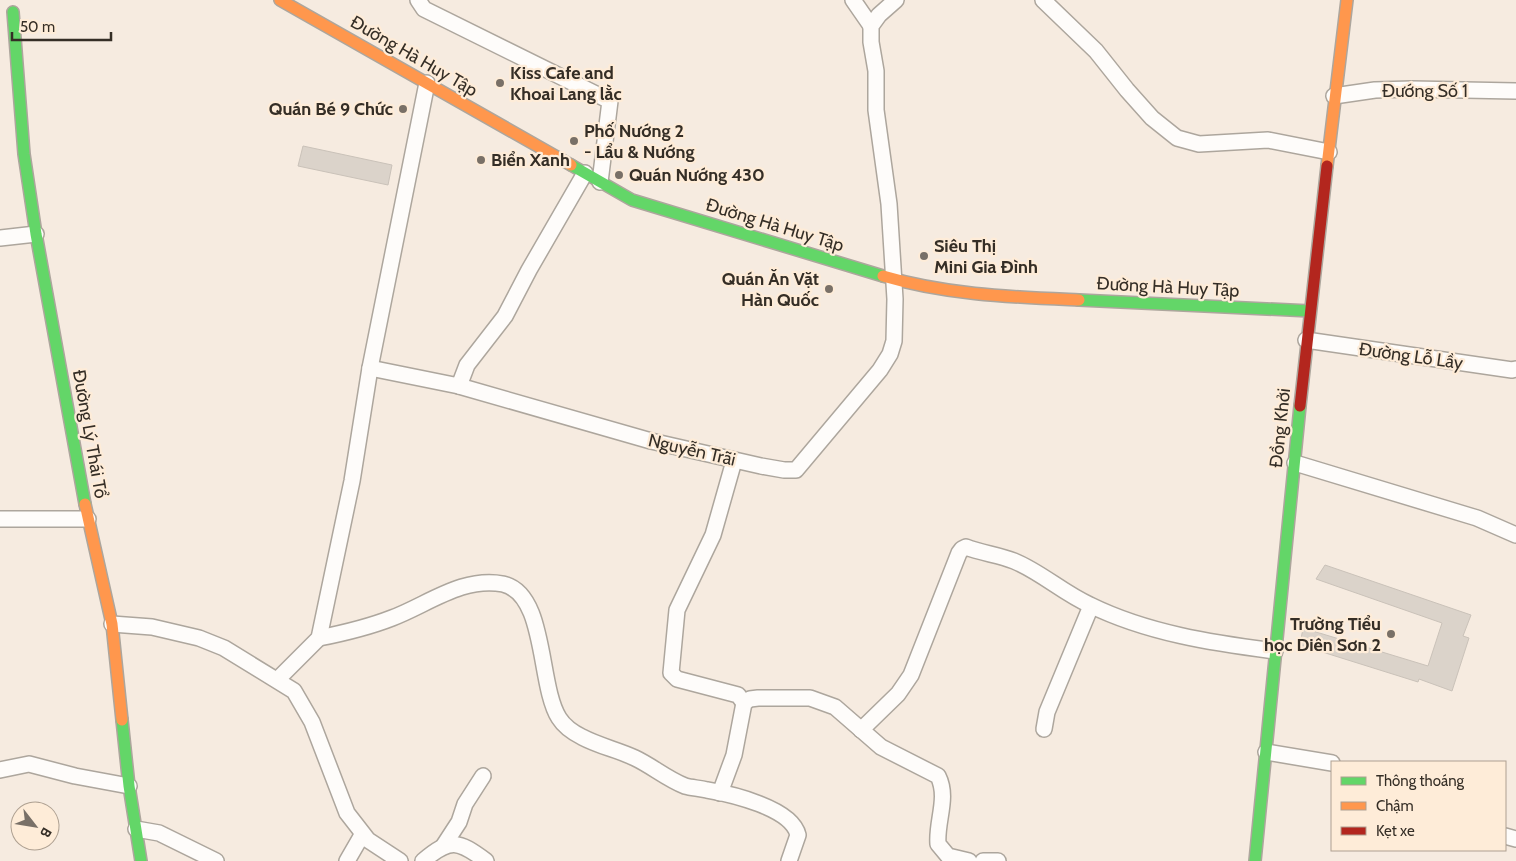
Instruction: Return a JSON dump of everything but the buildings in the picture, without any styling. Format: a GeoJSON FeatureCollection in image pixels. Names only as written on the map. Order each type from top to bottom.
{"type":"FeatureCollection","features":[{"type":"Feature","properties":{"kind":"street"},"geometry":{"type":"LineString","coordinates":[[4,26],[20,0]]}},
{"type":"Feature","properties":{"kind":"street","name":"Đường Hà Huy Tập"},"geometry":{"type":"LineString","coordinates":[[280,0],[632,200],[893,279],[930,288],[980,296],[1310,311]]}},
{"type":"Feature","properties":{"kind":"street"},"geometry":{"type":"LineString","coordinates":[[418,0],[424,9],[610,101],[600,182]]}},
{"type":"Feature","properties":{"kind":"street"},"geometry":{"type":"LineString","coordinates":[[853,0],[871,26],[879,15],[896,0]]}},
{"type":"Feature","properties":{"kind":"street"},"geometry":{"type":"LineString","coordinates":[[1043,0],[1096,51],[1152,118],[1177,138],[1199,144],[1268,140],[1329,152]]}},
{"type":"Feature","properties":{"kind":"street","name":"Đồng Khởi"},"geometry":{"type":"LineString","coordinates":[[1255,861],[1274,651],[1295,463],[1306,340],[1347,0]]}},
{"type":"Feature","properties":{"kind":"street","name":"Đường Lý Thái Tổ"},"geometry":{"type":"LineString","coordinates":[[13,12],[24,154],[36,234],[88,519],[112,624],[129,786],[141,861]]}},
{"type":"Feature","properties":{"kind":"street","name":"Nguyễn Trãi"},"geometry":{"type":"LineString","coordinates":[[370,368],[459,386],[650,441],[734,461],[784,470],[796,470],[802,466],[890,354],[896,327],[889,204],[876,110],[876,71],[871,42],[871,26]]}},
{"type":"Feature","properties":{"kind":"street"},"geometry":{"type":"LineString","coordinates":[[319,638],[352,481],[370,368],[427,83]]}},
{"type":"Feature","properties":{"kind":"street","name":"Đướng Số 1"},"geometry":{"type":"LineString","coordinates":[[1334,96],[1375,90],[1516,91]]}},
{"type":"Feature","properties":{"kind":"street"},"geometry":{"type":"LineString","coordinates":[[459,386],[467,365],[505,316],[536,256],[585,173]]}},
{"type":"Feature","properties":{"kind":"street"},"geometry":{"type":"LineString","coordinates":[[0,238],[36,234]]}},
{"type":"Feature","properties":{"kind":"street","name":"Đường Lỗ Lầy"},"geometry":{"type":"LineString","coordinates":[[1306,340],[1512,370],[1516,369]]}},
{"type":"Feature","properties":{"kind":"street"},"geometry":{"type":"LineString","coordinates":[[734,461],[713,535],[677,610],[671,673],[677,678],[738,695],[744,703]]}},
{"type":"Feature","properties":{"kind":"street"},"geometry":{"type":"LineString","coordinates":[[1295,463],[1477,518],[1516,535]]}},
{"type":"Feature","properties":{"kind":"street"},"geometry":{"type":"LineString","coordinates":[[0,519],[88,519]]}},
{"type":"Feature","properties":{"kind":"street"},"geometry":{"type":"LineString","coordinates":[[861,730],[898,694],[911,675],[962,549],[966,547],[1013,560],[1091,606],[1146,626],[1201,640],[1274,651]]}},
{"type":"Feature","properties":{"kind":"street"},"geometry":{"type":"LineString","coordinates":[[277,680],[319,638],[357,630],[394,618],[439,596],[465,587],[503,584],[522,594],[530,609],[550,696],[558,716],[564,723],[582,737],[634,758],[683,785],[759,804],[792,823],[798,835],[789,861]]}},
{"type":"Feature","properties":{"kind":"street"},"geometry":{"type":"LineString","coordinates":[[1044,729],[1047,712],[1091,606]]}},
{"type":"Feature","properties":{"kind":"street"},"geometry":{"type":"LineString","coordinates":[[112,624],[152,626],[198,638],[224,648],[294,691],[301,700],[312,722],[347,813],[362,835],[375,847],[400,861]]}},
{"type":"Feature","properties":{"kind":"street"},"geometry":{"type":"LineString","coordinates":[[720,793],[734,755],[744,703],[750,699],[758,698],[810,698],[835,707],[881,747],[938,776],[943,785],[944,794],[938,844],[948,856],[969,861]]}},
{"type":"Feature","properties":{"kind":"street"},"geometry":{"type":"LineString","coordinates":[[1266,752],[1331,763]]}},
{"type":"Feature","properties":{"kind":"street"},"geometry":{"type":"LineString","coordinates":[[0,770],[29,764],[75,776],[129,786]]}},
{"type":"Feature","properties":{"kind":"street"},"geometry":{"type":"LineString","coordinates":[[423,861],[444,845],[459,822],[465,804],[483,776]]}},
{"type":"Feature","properties":{"kind":"street"},"geometry":{"type":"LineString","coordinates":[[136,829],[160,833],[216,861]]}},
{"type":"Feature","properties":{"kind":"street"},"geometry":{"type":"LineString","coordinates":[[347,861],[362,835]]}},
{"type":"Feature","properties":{"kind":"street"},"geometry":{"type":"LineString","coordinates":[[444,845],[458,845],[486,861]]}},
{"type":"Feature","properties":{"kind":"street"},"geometry":{"type":"LineString","coordinates":[[983,861],[998,861]]}},
{"type":"Feature","properties":{"kind":"traffic: fast"},"geometry":{"type":"LineString","coordinates":[[13,12],[24,154],[36,234],[85,504]]}},
{"type":"Feature","properties":{"kind":"traffic: fast"},"geometry":{"type":"LineString","coordinates":[[571,165],[632,200],[883,276]]}},
{"type":"Feature","properties":{"kind":"traffic: fast"},"geometry":{"type":"LineString","coordinates":[[1079,300],[1310,311]]}},
{"type":"Feature","properties":{"kind":"traffic: fast"},"geometry":{"type":"LineString","coordinates":[[1255,861],[1300,406]]}},
{"type":"Feature","properties":{"kind":"traffic: fast"},"geometry":{"type":"LineString","coordinates":[[122,720],[129,786],[141,861]]}},
{"type":"Feature","properties":{"kind":"traffic: slow"},"geometry":{"type":"LineString","coordinates":[[280,0],[571,165]]}},
{"type":"Feature","properties":{"kind":"traffic: slow"},"geometry":{"type":"LineString","coordinates":[[1327,166],[1347,0]]}},
{"type":"Feature","properties":{"kind":"traffic: slow"},"geometry":{"type":"LineString","coordinates":[[883,276],[955,291],[1079,300]]}},
{"type":"Feature","properties":{"kind":"traffic: slow"},"geometry":{"type":"LineString","coordinates":[[85,504],[112,624],[122,720]]}},
{"type":"Feature","properties":{"kind":"traffic: jam"},"geometry":{"type":"LineString","coordinates":[[1300,406],[1327,166]]}},
{"type":"Feature","properties":{"kind":"place","name":"Kiss Cafe and Khoai Lang lằc"},"geometry":{"type":"Point","coordinates":[500,83]}},
{"type":"Feature","properties":{"kind":"place","name":"Quán Bé 9 Chức"},"geometry":{"type":"Point","coordinates":[403,109]}},
{"type":"Feature","properties":{"kind":"place","name":"Phố Nướng 2 - Lẩu & Nướng"},"geometry":{"type":"Point","coordinates":[574,141]}},
{"type":"Feature","properties":{"kind":"place","name":"Biển Xanh"},"geometry":{"type":"Point","coordinates":[481,160]}},
{"type":"Feature","properties":{"kind":"place","name":"Quán Nướng 430"},"geometry":{"type":"Point","coordinates":[619,175]}},
{"type":"Feature","properties":{"kind":"place","name":"Siêu Thị Mini Gia Đình"},"geometry":{"type":"Point","coordinates":[924,256]}},
{"type":"Feature","properties":{"kind":"place","name":"Quán Ăn Vặt Hàn Quốc"},"geometry":{"type":"Point","coordinates":[829,289]}},
{"type":"Feature","properties":{"kind":"place","name":"Trường Tiểu học Diên Sơn 2"},"geometry":{"type":"Point","coordinates":[1391,634]}}]}
